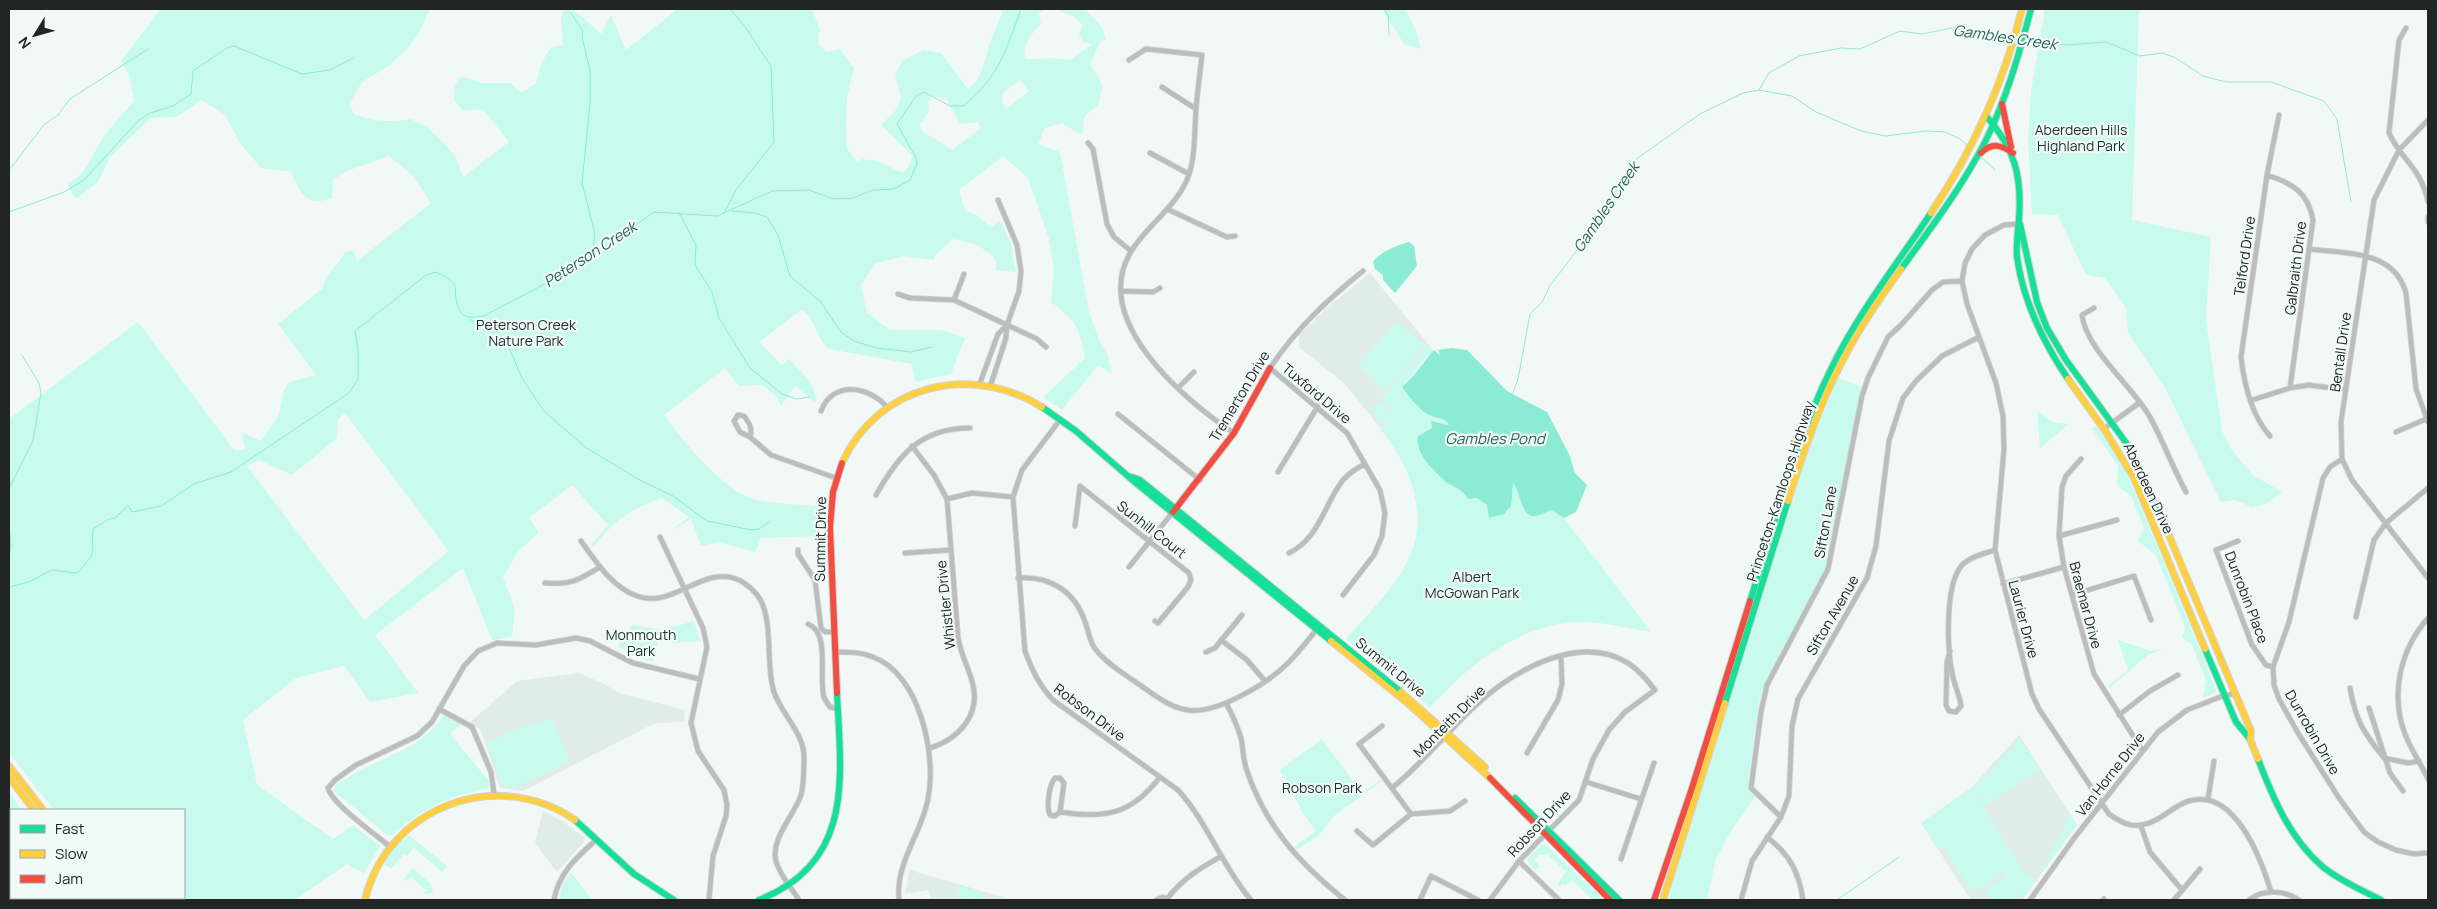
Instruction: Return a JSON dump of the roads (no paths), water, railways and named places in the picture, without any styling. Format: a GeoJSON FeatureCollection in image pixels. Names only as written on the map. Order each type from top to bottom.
{"type":"FeatureCollection","features":[{"type":"Feature","properties":{"kind":"main road","name":"Princeton-Kamloops Highway"},"geometry":{"type":"LineString","coordinates":[[1653,900],[1692,788],[1799,446],[1819,393],[1852,330],[1955,176],[1987,117],[2007,66],[2022,9]]}},
{"type":"Feature","properties":{"kind":"main road","name":"Princeton-Kamloops Highway"},"geometry":{"type":"LineString","coordinates":[[1663,900],[1804,450],[1826,394],[1862,327],[1974,160],[2002,104],[2016,68],[2031,9]]}},
{"type":"Feature","properties":{"kind":"main road"},"geometry":{"type":"LineString","coordinates":[[2002,104],[2012,150]]}},
{"type":"Feature","properties":{"kind":"main road","name":"Aberdeen Drive"},"geometry":{"type":"LineString","coordinates":[[1987,117],[2012,150],[2019,176],[2020,224],[2017,237],[2020,270],[2035,325],[2063,375],[2120,449],[2134,478],[2236,722],[2250,739],[2285,821],[2305,850],[2333,874],[2381,900]]}},
{"type":"Feature","properties":{"kind":"main road"},"geometry":{"type":"LineString","coordinates":[[1974,160],[1984,149],[1995,144],[2012,150]]}},
{"type":"Feature","properties":{"kind":"main road","name":"Aberdeen Drive"},"geometry":{"type":"LineString","coordinates":[[2020,224],[2024,234],[2035,295],[2045,325],[2074,374],[2132,452],[2150,489],[2251,731],[2250,739]]}},
{"type":"Feature","properties":{"kind":"main road","name":"Tremerton Drive"},"geometry":{"type":"LineString","coordinates":[[1174,511],[1200,480],[1234,433],[1270,368]]}},
{"type":"Feature","properties":{"kind":"main road","name":"Summit Drive"},"geometry":{"type":"LineString","coordinates":[[759,900],[788,885],[812,864],[823,847],[839,808],[841,784],[830,526],[832,496],[842,461],[857,436],[887,407],[908,396],[939,386],[980,383],[991,384],[1029,399],[1060,420],[1129,475],[1137,484],[1174,511],[1318,627],[1448,735],[1610,900]]}},
{"type":"Feature","properties":{"kind":"main road"},"geometry":{"type":"LineString","coordinates":[[9,766],[41,809]]}},
{"type":"Feature","properties":{"kind":"main road"},"geometry":{"type":"LineString","coordinates":[[9,777],[33,809]]}},
{"type":"Feature","properties":{"kind":"main road"},"geometry":{"type":"LineString","coordinates":[[365,900],[372,874],[389,846],[414,823],[438,809],[464,800],[494,794],[517,797],[549,806],[573,818],[639,880],[674,900]]}},
{"type":"Feature","properties":{"kind":"main road","name":"Summit Drive"},"geometry":{"type":"LineString","coordinates":[[1545,834],[1619,900]]}},
{"type":"Feature","properties":{"kind":"street"},"geometry":{"type":"LineString","coordinates":[[2406,28],[2398,40],[2388,132],[2399,150],[2416,170],[2428,202]]}},
{"type":"Feature","properties":{"kind":"street"},"geometry":{"type":"LineString","coordinates":[[1129,60],[1146,49],[1202,55],[1193,162],[1185,183],[1167,209],[1131,250],[1123,273],[1121,291],[1123,308],[1135,338],[1144,352],[1207,415],[1234,433]]}},
{"type":"Feature","properties":{"kind":"street"},"geometry":{"type":"LineString","coordinates":[[1162,87],[1196,110]]}},
{"type":"Feature","properties":{"kind":"street","name":"Telford Drive"},"geometry":{"type":"LineString","coordinates":[[2270,436],[2260,424],[2244,378],[2241,357],[2267,175],[2279,115]]}},
{"type":"Feature","properties":{"kind":"street","name":"Bentall Drive"},"geometry":{"type":"LineString","coordinates":[[2428,120],[2399,150],[2374,200],[2341,422],[2342,459],[2352,480],[2428,578]]}},
{"type":"Feature","properties":{"kind":"street"},"geometry":{"type":"LineString","coordinates":[[1088,143],[1093,149],[1107,224],[1114,237],[1131,250]]}},
{"type":"Feature","properties":{"kind":"street"},"geometry":{"type":"LineString","coordinates":[[1150,153],[1189,174]]}},
{"type":"Feature","properties":{"kind":"street","name":"Galbraith Drive"},"geometry":{"type":"LineString","coordinates":[[2267,175],[2292,184],[2307,200],[2313,220],[2290,388]]}},
{"type":"Feature","properties":{"kind":"street"},"geometry":{"type":"LineString","coordinates":[[991,384],[1006,338],[1007,325],[1020,291],[1022,271],[1017,245],[998,200]]}},
{"type":"Feature","properties":{"kind":"street"},"geometry":{"type":"LineString","coordinates":[[1167,209],[1227,237],[1235,236]]}},
{"type":"Feature","properties":{"kind":"street"},"geometry":{"type":"LineString","coordinates":[[2428,217],[2428,222]]}},
{"type":"Feature","properties":{"kind":"street","name":"Laurier Drive"},"geometry":{"type":"LineString","coordinates":[[2020,224],[2004,226],[1985,235],[1972,250],[1965,263],[1962,280],[1964,293],[1996,383],[2003,416],[2004,449],[1994,550],[2036,701],[2109,814],[2117,820],[2141,826]]}},
{"type":"Feature","properties":{"kind":"street"},"geometry":{"type":"LineString","coordinates":[[2310,249],[2365,256],[2385,264],[2402,280],[2406,293],[2416,389],[2427,421],[2396,432]]}},
{"type":"Feature","properties":{"kind":"street","name":"Tremerton Drive"},"geometry":{"type":"LineString","coordinates":[[1270,368],[1301,326],[1331,297],[1363,271]]}},
{"type":"Feature","properties":{"kind":"street"},"geometry":{"type":"LineString","coordinates":[[954,300],[964,274]]}},
{"type":"Feature","properties":{"kind":"street","name":"Sifton Lane"},"geometry":{"type":"LineString","coordinates":[[1781,817],[1751,788],[1761,712],[1771,675],[1828,568],[1863,390],[1888,337],[1932,290],[1943,282],[1962,280]]}},
{"type":"Feature","properties":{"kind":"street"},"geometry":{"type":"LineString","coordinates":[[1121,291],[1153,292],[1160,288]]}},
{"type":"Feature","properties":{"kind":"street"},"geometry":{"type":"LineString","coordinates":[[898,294],[910,298],[954,300],[1037,338],[1046,347]]}},
{"type":"Feature","properties":{"kind":"street"},"geometry":{"type":"LineString","coordinates":[[2094,308],[2082,315],[2083,323],[2097,346],[2150,418],[2170,463],[2186,492]]}},
{"type":"Feature","properties":{"kind":"street"},"geometry":{"type":"LineString","coordinates":[[980,383],[998,334],[1007,325]]}},
{"type":"Feature","properties":{"kind":"street","name":"Sifton Avenue"},"geometry":{"type":"LineString","coordinates":[[1741,900],[1752,861],[1781,817],[1789,796],[1792,726],[1798,699],[1867,578],[1876,546],[1889,441],[1903,398],[1916,381],[1942,356],[1979,337]]}},
{"type":"Feature","properties":{"kind":"street","name":"Tuxford Drive"},"geometry":{"type":"LineString","coordinates":[[1270,368],[1318,406],[1347,433],[1380,490],[1385,513],[1382,536],[1374,555],[1343,595]]}},
{"type":"Feature","properties":{"kind":"street"},"geometry":{"type":"LineString","coordinates":[[1179,387],[1194,372]]}},
{"type":"Feature","properties":{"kind":"street"},"geometry":{"type":"LineString","coordinates":[[2252,400],[2290,388],[2309,385],[2346,390]]}},
{"type":"Feature","properties":{"kind":"street"},"geometry":{"type":"LineString","coordinates":[[821,411],[824,402],[830,396],[842,391],[856,389],[877,396],[887,407]]}},
{"type":"Feature","properties":{"kind":"street"},"geometry":{"type":"LineString","coordinates":[[2105,428],[2139,403]]}},
{"type":"Feature","properties":{"kind":"street"},"geometry":{"type":"LineString","coordinates":[[1278,472],[1318,406]]}},
{"type":"Feature","properties":{"kind":"street"},"geometry":{"type":"LineString","coordinates":[[1118,414],[1200,480]]}},
{"type":"Feature","properties":{"kind":"street"},"geometry":{"type":"LineString","coordinates":[[750,437],[752,432],[749,423],[744,416],[738,415],[734,421],[735,426],[743,434],[750,437],[765,452],[777,458],[836,478]]}},
{"type":"Feature","properties":{"kind":"street","name":"Robson Drive"},"geometry":{"type":"LineString","coordinates":[[1060,420],[1022,470],[1013,497],[1025,651],[1039,686],[1053,700],[1178,790],[1192,804],[1220,857],[1237,884],[1250,900]]}},
{"type":"Feature","properties":{"kind":"street"},"geometry":{"type":"LineString","coordinates":[[876,495],[891,468],[912,446],[938,433],[958,428],[970,428]]}},
{"type":"Feature","properties":{"kind":"street","name":"Whistler Drive"},"geometry":{"type":"LineString","coordinates":[[912,446],[934,475],[947,500],[959,644],[972,682],[974,701],[973,711],[959,733],[943,744],[930,748]]}},
{"type":"Feature","properties":{"kind":"street","name":"Braemar Drive"},"geometry":{"type":"LineString","coordinates":[[2081,459],[2066,476],[2062,488],[2059,536],[2064,567],[2094,674],[2142,750]]}},
{"type":"Feature","properties":{"kind":"street","name":"Dunrobin Drive"},"geometry":{"type":"LineString","coordinates":[[2342,459],[2330,467],[2323,478],[2290,622],[2277,650],[2273,667],[2274,685],[2279,699],[2298,733],[2353,820],[2364,832],[2378,842],[2396,850],[2414,854],[2428,853]]}},
{"type":"Feature","properties":{"kind":"street"},"geometry":{"type":"LineString","coordinates":[[1290,553],[1300,548],[1314,533],[1344,478],[1365,464]]}},
{"type":"Feature","properties":{"kind":"street","name":"Sunhill Court"},"geometry":{"type":"LineString","coordinates":[[1075,526],[1080,486],[1190,573],[1191,580],[1188,587],[1158,623],[1155,621]]}},
{"type":"Feature","properties":{"kind":"street"},"geometry":{"type":"LineString","coordinates":[[2356,617],[2374,540],[2386,523],[2428,488]]}},
{"type":"Feature","properties":{"kind":"street"},"geometry":{"type":"LineString","coordinates":[[947,500],[972,493],[1013,497]]}},
{"type":"Feature","properties":{"kind":"street","name":"Tremerton Drive"},"geometry":{"type":"LineString","coordinates":[[1128,567],[1174,511]]}},
{"type":"Feature","properties":{"kind":"street"},"geometry":{"type":"LineString","coordinates":[[2059,536],[2118,520]]}},
{"type":"Feature","properties":{"kind":"street"},"geometry":{"type":"LineString","coordinates":[[660,537],[703,628],[706,647],[691,724],[693,740],[698,752],[724,790],[727,805],[726,816],[713,856],[709,900]]}},
{"type":"Feature","properties":{"kind":"street"},"geometry":{"type":"LineString","coordinates":[[581,541],[600,567],[624,590],[638,597],[651,599],[668,597],[715,576],[725,576],[752,588],[761,600],[766,618],[770,675],[775,694],[798,735],[804,755],[801,794],[777,843],[775,855],[780,874],[799,900]]}},
{"type":"Feature","properties":{"kind":"street","name":"Dunrobin Place"},"geometry":{"type":"LineString","coordinates":[[2238,541],[2216,550],[2252,644],[2266,665],[2273,667]]}},
{"type":"Feature","properties":{"kind":"street"},"geometry":{"type":"LineString","coordinates":[[798,550],[798,554],[815,580],[821,628],[825,632],[834,632]]}},
{"type":"Feature","properties":{"kind":"street"},"geometry":{"type":"LineString","coordinates":[[905,553],[951,550]]}},
{"type":"Feature","properties":{"kind":"street"},"geometry":{"type":"LineString","coordinates":[[1950,651],[1947,662],[1946,705],[1947,709],[1956,712],[1961,706],[1950,651],[1951,590],[1956,575],[1963,565],[1974,557],[1994,550]]}},
{"type":"Feature","properties":{"kind":"street"},"geometry":{"type":"LineString","coordinates":[[545,583],[565,584],[578,581],[600,567]]}},
{"type":"Feature","properties":{"kind":"street"},"geometry":{"type":"LineString","coordinates":[[2003,584],[2064,567]]}},
{"type":"Feature","properties":{"kind":"street"},"geometry":{"type":"LineString","coordinates":[[2072,595],[2134,576],[2151,620]]}},
{"type":"Feature","properties":{"kind":"street"},"geometry":{"type":"LineString","coordinates":[[1018,578],[1033,577],[1050,581],[1068,592],[1080,609],[1094,648],[1106,661],[1160,699],[1187,710],[1210,709],[1226,703],[1265,680],[1287,664],[1318,627]]}},
{"type":"Feature","properties":{"kind":"street"},"geometry":{"type":"LineString","coordinates":[[1206,652],[1215,648],[1242,615]]}},
{"type":"Feature","properties":{"kind":"street"},"geometry":{"type":"LineString","coordinates":[[2428,618],[2420,627],[2405,654],[2399,674],[2398,690],[2400,715],[2406,734],[2428,779]]}},
{"type":"Feature","properties":{"kind":"street"},"geometry":{"type":"LineString","coordinates":[[808,624],[813,626],[820,635],[824,696],[830,707],[838,709]]}},
{"type":"Feature","properties":{"kind":"street"},"geometry":{"type":"LineString","coordinates":[[389,846],[345,809],[329,793],[328,788],[335,780],[356,765],[417,736],[432,722],[464,666],[478,651],[497,643],[536,645],[576,638],[590,641],[633,663],[699,679]]}},
{"type":"Feature","properties":{"kind":"street"},"geometry":{"type":"LineString","coordinates":[[1221,640],[1247,660],[1265,680]]}},
{"type":"Feature","properties":{"kind":"street"},"geometry":{"type":"LineString","coordinates":[[836,652],[854,652],[874,657],[888,666],[911,694],[925,726],[930,748],[931,775],[928,800],[920,826],[901,870],[899,900]]}},
{"type":"Feature","properties":{"kind":"street","name":"Monteith Drive"},"geometry":{"type":"LineString","coordinates":[[1392,788],[1418,767],[1478,704],[1516,676],[1544,660],[1578,652],[1612,656],[1628,663],[1641,673],[1655,690]]}},
{"type":"Feature","properties":{"kind":"street"},"geometry":{"type":"LineString","coordinates":[[1527,753],[1558,700],[1562,684],[1560,656]]}},
{"type":"Feature","properties":{"kind":"street"},"geometry":{"type":"LineString","coordinates":[[2119,716],[2150,691],[2178,675]]}},
{"type":"Feature","properties":{"kind":"street"},"geometry":{"type":"LineString","coordinates":[[2350,688],[2354,709],[2361,729],[2384,758],[2392,762],[2408,763],[2419,761]]}},
{"type":"Feature","properties":{"kind":"street","name":"Robson Drive"},"geometry":{"type":"LineString","coordinates":[[1490,900],[1519,861],[1579,800],[1593,759],[1609,730],[1625,712],[1655,690]]}},
{"type":"Feature","properties":{"kind":"street","name":"Van Horne Drive"},"geometry":{"type":"LineString","coordinates":[[2030,900],[2142,750],[2173,719],[2187,710],[2225,695],[2234,694]]}},
{"type":"Feature","properties":{"kind":"street"},"geometry":{"type":"LineString","coordinates":[[1226,703],[1234,719],[1246,766],[1256,793],[1274,828],[1295,856],[1315,876],[1345,900]]}},
{"type":"Feature","properties":{"kind":"street"},"geometry":{"type":"LineString","coordinates":[[2369,708],[2390,773],[2403,791]]}},
{"type":"Feature","properties":{"kind":"street"},"geometry":{"type":"LineString","coordinates":[[439,709],[472,727],[491,772],[494,794]]}},
{"type":"Feature","properties":{"kind":"street"},"geometry":{"type":"LineString","coordinates":[[1382,726],[1359,744],[1410,814]]}},
{"type":"Feature","properties":{"kind":"street"},"geometry":{"type":"LineString","coordinates":[[2208,799],[2214,761]]}},
{"type":"Feature","properties":{"kind":"street"},"geometry":{"type":"LineString","coordinates":[[1621,859],[1654,763]]}},
{"type":"Feature","properties":{"kind":"street"},"geometry":{"type":"LineString","coordinates":[[1060,812],[1064,783],[1060,778],[1055,778],[1052,782],[1048,810],[1050,815],[1055,816],[1060,812],[1093,814],[1123,810],[1143,798],[1160,777]]}},
{"type":"Feature","properties":{"kind":"street"},"geometry":{"type":"LineString","coordinates":[[1586,782],[1641,799]]}},
{"type":"Feature","properties":{"kind":"street"},"geometry":{"type":"LineString","coordinates":[[2182,890],[2150,852],[2141,826],[2190,800],[2208,799],[2229,810],[2237,819],[2264,868],[2271,892]]}},
{"type":"Feature","properties":{"kind":"street"},"geometry":{"type":"LineString","coordinates":[[1357,832],[1373,845],[1410,814],[1450,811],[1465,801]]}},
{"type":"Feature","properties":{"kind":"street"},"geometry":{"type":"LineString","coordinates":[[1767,838],[1787,855],[1796,868],[1804,900]]}},
{"type":"Feature","properties":{"kind":"street"},"geometry":{"type":"LineString","coordinates":[[554,900],[557,887],[566,868],[597,839]]}},
{"type":"Feature","properties":{"kind":"street"},"geometry":{"type":"LineString","coordinates":[[1156,900],[1163,897],[1168,900],[1178,884],[1188,875],[1220,857]]}},
{"type":"Feature","properties":{"kind":"street"},"geometry":{"type":"LineString","coordinates":[[1519,861],[1559,900]]}},
{"type":"Feature","properties":{"kind":"street"},"geometry":{"type":"LineString","coordinates":[[2174,900],[2200,869]]}},
{"type":"Feature","properties":{"kind":"street"},"geometry":{"type":"LineString","coordinates":[[1420,900],[1431,876],[1478,900]]}},
{"type":"Feature","properties":{"kind":"street"},"geometry":{"type":"LineString","coordinates":[[2249,900],[2271,892],[2280,892],[2298,900]]}},
{"type":"Feature","properties":{"kind":"water"},"geometry":{"type":"Polygon","coordinates":[[[1409,242],[1414,246],[1417,266],[1395,293],[1383,280],[1383,275],[1375,269],[1373,262],[1389,249],[1409,242]]]}},
{"type":"Feature","properties":{"kind":"water","name":"Gambles Pond"},"geometry":{"type":"Polygon","coordinates":[[[1451,348],[1467,350],[1507,391],[1547,412],[1569,454],[1575,473],[1587,485],[1576,512],[1564,518],[1552,510],[1537,516],[1531,516],[1524,509],[1513,483],[1511,506],[1504,514],[1489,518],[1487,505],[1477,498],[1468,499],[1461,491],[1446,482],[1426,462],[1419,449],[1418,436],[1432,428],[1431,421],[1449,424],[1423,411],[1413,402],[1402,387],[1434,350],[1440,355],[1438,350],[1451,348]]]}},
{"type":"Feature","properties":{"kind":"waterway"},"geometry":{"type":"LineString","coordinates":[[724,213],[736,190],[774,142],[771,66],[744,25],[730,9]]}},
{"type":"Feature","properties":{"kind":"waterway","name":"Peterson Creek"},"geometry":{"type":"LineString","coordinates":[[9,587],[29,582],[52,570],[75,573],[80,571],[92,555],[93,529],[109,519],[115,518],[128,505],[132,512],[161,506],[194,484],[231,472],[349,393],[358,379],[358,349],[355,331],[426,275],[436,272],[452,281],[455,286],[457,305],[465,316],[484,316],[573,269],[654,212],[717,216],[772,191],[809,190],[834,199],[853,198],[873,190],[894,189],[910,180],[917,164],[916,158],[897,124],[916,96],[924,92],[950,106],[963,106],[975,96],[985,85],[1000,62],[1021,9]]}},
{"type":"Feature","properties":{"kind":"waterway"},"geometry":{"type":"LineString","coordinates":[[1384,9],[1388,15],[1389,35]]}},
{"type":"Feature","properties":{"kind":"waterway"},"geometry":{"type":"LineString","coordinates":[[571,13],[583,31],[582,37],[590,70],[590,103],[582,183],[595,234],[593,248],[587,259]]}},
{"type":"Feature","properties":{"kind":"waterway","name":"Gambles Creek"},"geometry":{"type":"LineString","coordinates":[[1759,90],[1769,73],[1799,56],[1841,48],[1860,49],[1900,31],[1922,34],[1952,28],[1975,31],[1990,36],[2011,37]]}},
{"type":"Feature","properties":{"kind":"waterway","name":"Gambles Creek"},"geometry":{"type":"LineString","coordinates":[[2027,38],[2066,45],[2106,42],[2140,56],[2162,53],[2174,57],[2203,76],[2227,82],[2271,82],[2324,101],[2337,119],[2351,202]]}},
{"type":"Feature","properties":{"kind":"waterway"},"geometry":{"type":"LineString","coordinates":[[9,212],[64,192],[84,180],[138,121],[150,113],[173,106],[191,94],[193,71],[227,48],[234,46],[302,74],[330,70],[353,58]]}},
{"type":"Feature","properties":{"kind":"waterway"},"geometry":{"type":"LineString","coordinates":[[9,170],[44,125],[58,115],[70,99],[148,49]]}},
{"type":"Feature","properties":{"kind":"waterway","name":"Gambles Creek"},"geometry":{"type":"LineString","coordinates":[[1513,393],[1518,379],[1530,314],[1543,301],[1549,287],[1600,220],[1632,162],[1700,114],[1743,93],[1759,90],[1792,96],[1816,112],[1861,131],[1885,136],[1925,131],[1945,132],[1960,139],[1967,145]]}},
{"type":"Feature","properties":{"kind":"waterway"},"geometry":{"type":"LineString","coordinates":[[1980,156],[1995,170]]}},
{"type":"Feature","properties":{"kind":"waterway"},"geometry":{"type":"LineString","coordinates":[[732,211],[755,213],[767,217],[778,235],[790,276],[820,301],[841,332],[854,341],[876,348],[911,352],[932,347]]}},
{"type":"Feature","properties":{"kind":"waterway"},"geometry":{"type":"LineString","coordinates":[[679,213],[696,245],[695,265],[712,292],[719,318],[750,368],[782,394],[796,399],[810,397]]}},
{"type":"Feature","properties":{"kind":"waterway"},"geometry":{"type":"LineString","coordinates":[[469,319],[488,328],[507,343],[522,378],[543,410],[585,447],[638,479],[673,496],[707,521],[752,530],[759,529],[769,522]]}},
{"type":"Feature","properties":{"kind":"waterway"},"geometry":{"type":"LineString","coordinates":[[9,489],[33,441],[41,393],[39,383],[22,355]]}},
{"type":"Feature","properties":{"kind":"waterway"},"geometry":{"type":"LineString","coordinates":[[9,525],[11,546],[9,556]]}},
{"type":"Feature","properties":{"kind":"waterway"},"geometry":{"type":"LineString","coordinates":[[1837,900],[1899,857]]}},
{"type":"Feature","properties":{"kind":"park label","name":"Aberdeen Hills Highland Park"},"geometry":{"type":"Point","coordinates":[2081,138]}},
{"type":"Feature","properties":{"kind":"park label","name":"Peterson Creek Nature Park"},"geometry":{"type":"Point","coordinates":[526,332]}},
{"type":"Feature","properties":{"kind":"park label","name":"Albert McGowan Park"},"geometry":{"type":"Point","coordinates":[1472,584]}},
{"type":"Feature","properties":{"kind":"park label","name":"Monmouth Park"},"geometry":{"type":"Point","coordinates":[641,642]}},
{"type":"Feature","properties":{"kind":"park label","name":"Robson Park"},"geometry":{"type":"Point","coordinates":[1322,787]}}]}
